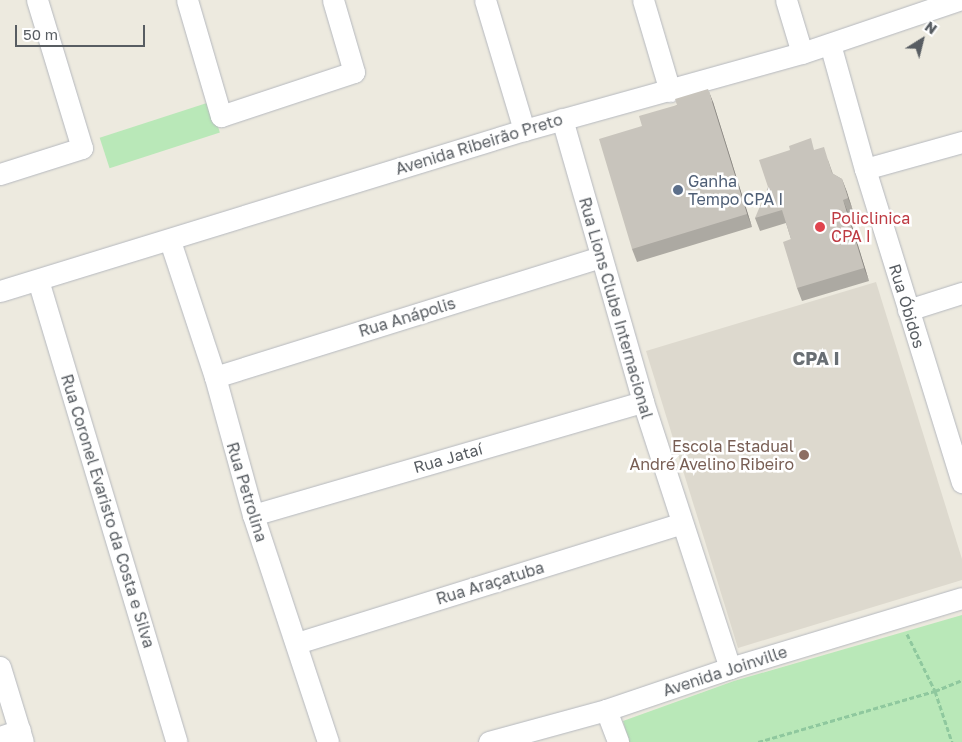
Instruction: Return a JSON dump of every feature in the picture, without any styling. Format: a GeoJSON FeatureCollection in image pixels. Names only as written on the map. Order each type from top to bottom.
{"type":"FeatureCollection","features":[{"type":"Feature","properties":{"kind":"street"},"geometry":{"type":"LineString","coordinates":[[0,174],[82,148],[37,0]]}},
{"type":"Feature","properties":{"kind":"street"},"geometry":{"type":"LineString","coordinates":[[187,0],[221,116],[354,72],[333,0]]}},
{"type":"Feature","properties":{"kind":"street"},"geometry":{"type":"LineString","coordinates":[[485,0],[524,130]]}},
{"type":"Feature","properties":{"kind":"street"},"geometry":{"type":"LineString","coordinates":[[643,0],[670,91]]}},
{"type":"Feature","properties":{"kind":"street"},"geometry":{"type":"LineString","coordinates":[[786,0],[802,53]]}},
{"type":"Feature","properties":{"kind":"street","name":"Avenida Ribeirão Preto"},"geometry":{"type":"LineString","coordinates":[[0,291],[170,241],[524,130],[802,53],[936,3],[959,0]]}},
{"type":"Feature","properties":{"kind":"street","name":"Rua Óbidos"},"geometry":{"type":"LineString","coordinates":[[830,44],[865,169],[908,310],[957,448],[962,482]]}},
{"type":"Feature","properties":{"kind":"street","name":"Rua Lions Clube Internacional"},"geometry":{"type":"LineString","coordinates":[[562,119],[643,402],[730,668]]}},
{"type":"Feature","properties":{"kind":"street"},"geometry":{"type":"LineString","coordinates":[[865,169],[962,142]]}},
{"type":"Feature","properties":{"kind":"street","name":"Rua Petrolina"},"geometry":{"type":"LineString","coordinates":[[170,241],[215,377],[253,515],[297,643],[328,742]]}},
{"type":"Feature","properties":{"kind":"street","name":"Rua Anápolis"},"geometry":{"type":"LineString","coordinates":[[215,377],[600,257]]}},
{"type":"Feature","properties":{"kind":"street","name":"Rua Coronel Evaristo da Costa e Silva"},"geometry":{"type":"LineString","coordinates":[[38,280],[177,742]]}},
{"type":"Feature","properties":{"kind":"street"},"geometry":{"type":"LineString","coordinates":[[908,310],[962,294]]}},
{"type":"Feature","properties":{"kind":"street","name":"Rua Jataí"},"geometry":{"type":"LineString","coordinates":[[253,515],[643,402]]}},
{"type":"Feature","properties":{"kind":"street","name":"Rua Araçatuba"},"geometry":{"type":"LineString","coordinates":[[297,643],[682,523]]}},
{"type":"Feature","properties":{"kind":"street","name":"Avenida Joinville"},"geometry":{"type":"LineString","coordinates":[[489,742],[606,710],[730,668],[962,598]]}},
{"type":"Feature","properties":{"kind":"street"},"geometry":{"type":"LineString","coordinates":[[0,667],[14,736]]}},
{"type":"Feature","properties":{"kind":"street"},"geometry":{"type":"LineString","coordinates":[[606,710],[618,742]]}},
{"type":"Feature","properties":{"kind":"path"},"geometry":{"type":"LineString","coordinates":[[899,617],[935,691],[952,742]]}},
{"type":"Feature","properties":{"kind":"path"},"geometry":{"type":"LineString","coordinates":[[758,742],[935,691],[962,680]]}},
{"type":"Feature","properties":{"kind":"shaded area","name":"Escola Estadual André Avelino Ribeiro"},"geometry":{"type":"Polygon","coordinates":[[[876,282],[962,559],[962,580],[738,648],[646,351],[876,282]]]}},
{"type":"Feature","properties":{"kind":"green space"},"geometry":{"type":"Polygon","coordinates":[[[210,102],[220,132],[110,168],[100,138],[210,102]]]}},
{"type":"Feature","properties":{"kind":"green space"},"geometry":{"type":"Polygon","coordinates":[[[962,615],[962,742],[629,742],[623,721],[734,681],[962,615]]]}},
{"type":"Feature","properties":{"kind":"building","name":"Ganha Tempo CPA I"},"geometry":{"type":"Polygon","coordinates":[[[708,89],[747,214],[632,249],[599,139],[642,126],[639,116],[677,105],[675,99],[708,89]]]}},
{"type":"Feature","properties":{"kind":"building","name":"Policlinica CPA I"},"geometry":{"type":"Polygon","coordinates":[[[811,138],[814,150],[824,147],[832,173],[842,179],[848,198],[843,200],[864,268],[797,288],[783,242],[791,239],[782,210],[755,218],[768,187],[759,160],[790,150],[789,146],[811,138]]]}},
{"type":"Feature","properties":{"kind":"place","name":"Ganha Tempo CPA I"},"geometry":{"type":"Point","coordinates":[678,190]}},
{"type":"Feature","properties":{"kind":"place","name":"Policlinica CPA I"},"geometry":{"type":"Point","coordinates":[820,227]}},
{"type":"Feature","properties":{"kind":"place","name":"Escola Estadual André Avelino Ribeiro"},"geometry":{"type":"Point","coordinates":[804,455]}},
{"type":"Feature","properties":{"kind":"district","name":"CPA I"},"geometry":{"type":"Point","coordinates":[816,358]}}]}
